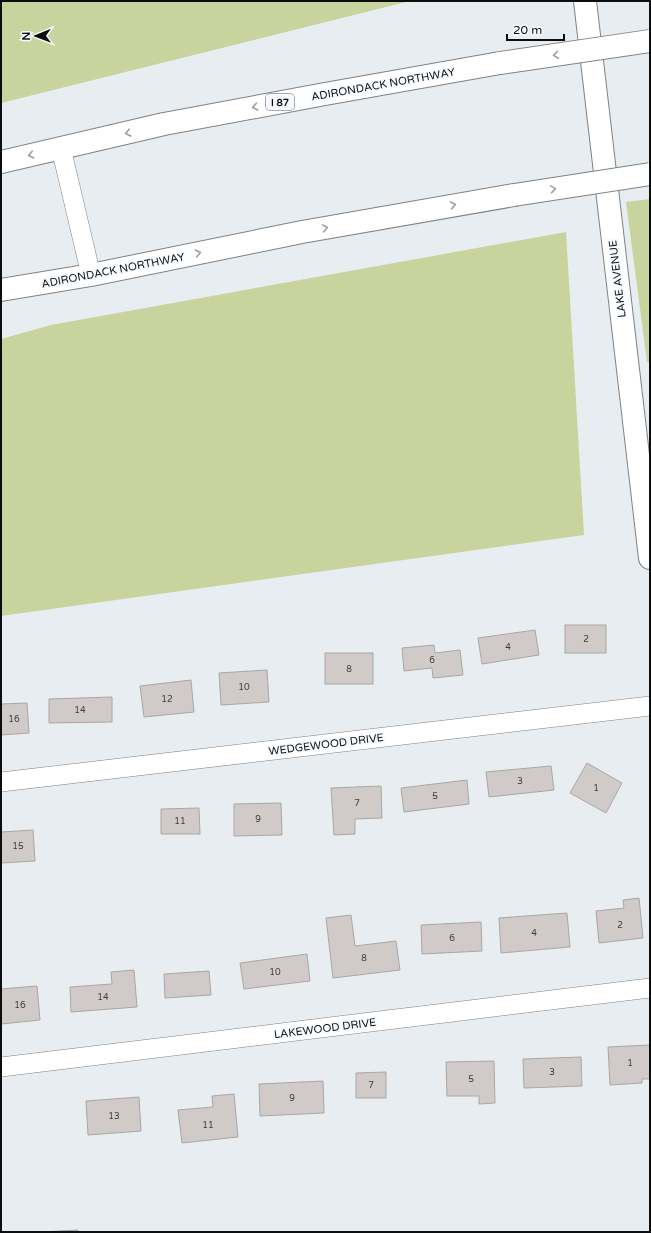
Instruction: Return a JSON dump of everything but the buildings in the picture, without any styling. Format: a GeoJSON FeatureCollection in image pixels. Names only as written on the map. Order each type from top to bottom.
{"type":"FeatureCollection","features":[{"type":"Feature","properties":{"kind":"main road","name":"LAKE AVENUE"},"geometry":{"type":"LineString","coordinates":[[585,1],[650,558]]}},
{"type":"Feature","properties":{"kind":"main road","name":"ADIRONDACK NORTHWAY"},"geometry":{"type":"LineString","coordinates":[[1,162],[164,124],[500,63],[650,41]]}},
{"type":"Feature","properties":{"kind":"main road","name":"ADIRONDACK NORTHWAY"},"geometry":{"type":"LineString","coordinates":[[1,290],[91,275],[302,232],[514,195],[650,174]]}},
{"type":"Feature","properties":{"kind":"street"},"geometry":{"type":"LineString","coordinates":[[61,148],[91,275]]}},
{"type":"Feature","properties":{"kind":"street","name":"WEDGEWOOD DRIVE"},"geometry":{"type":"LineString","coordinates":[[1,782],[650,706]]}},
{"type":"Feature","properties":{"kind":"street","name":"LAKEWOOD DRIVE"},"geometry":{"type":"LineString","coordinates":[[1,1067],[650,988]]}},
{"type":"Feature","properties":{"kind":"green space"},"geometry":{"type":"Polygon","coordinates":[[[1,1],[410,1],[1,103],[1,1]]]}},
{"type":"Feature","properties":{"kind":"green space"},"geometry":{"type":"Polygon","coordinates":[[[650,199],[650,362],[647,362],[626,202],[650,199]]]}},
{"type":"Feature","properties":{"kind":"green space"},"geometry":{"type":"Polygon","coordinates":[[[566,232],[584,535],[1,616],[1,339],[51,325],[566,232]]]}}]}
